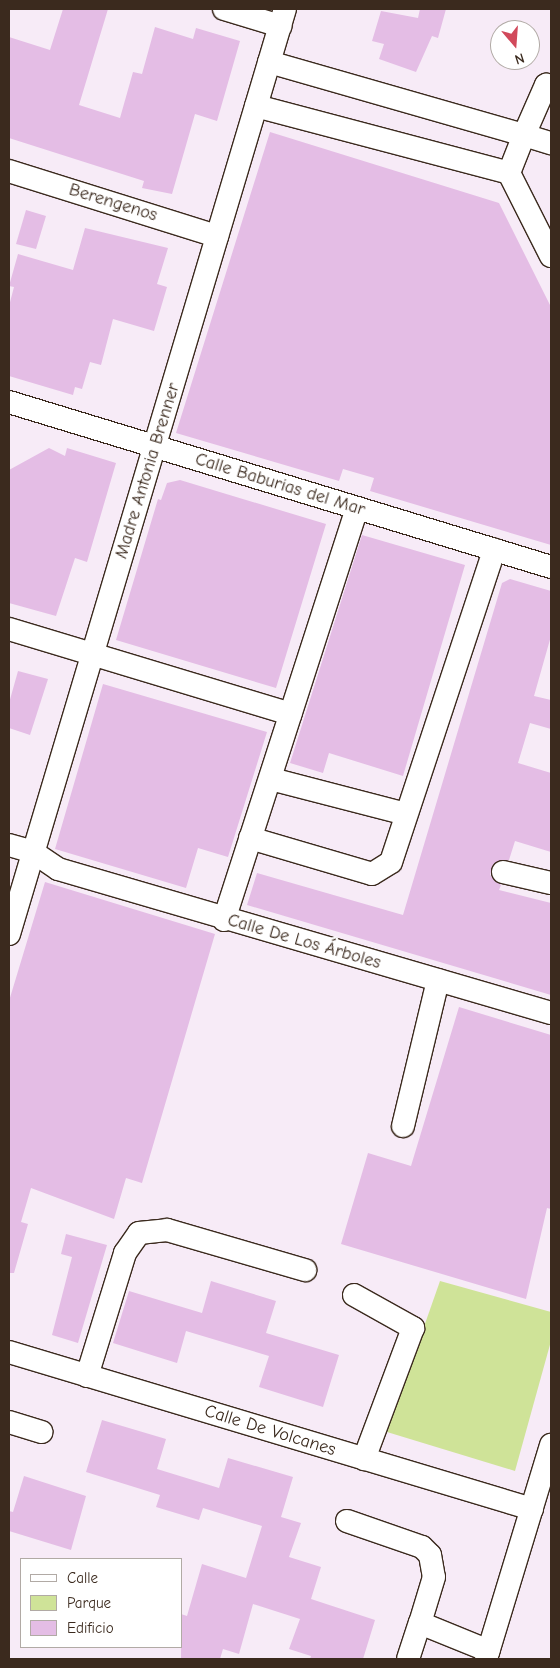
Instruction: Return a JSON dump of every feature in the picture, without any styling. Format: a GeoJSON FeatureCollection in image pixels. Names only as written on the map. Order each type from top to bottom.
{"type":"FeatureCollection","features":[{"type":"Feature","properties":{"kind":"street"},"geometry":{"type":"LineString","coordinates":[[224,9],[282,17]]}},
{"type":"Feature","properties":{"kind":"street","name":"Madre Antonia Brenner"},"geometry":{"type":"LineString","coordinates":[[9,934],[17,874],[33,852],[156,447],[282,17]]}},
{"type":"Feature","properties":{"kind":"street"},"geometry":{"type":"LineString","coordinates":[[269,62],[551,143]]}},
{"type":"Feature","properties":{"kind":"street"},"geometry":{"type":"LineString","coordinates":[[509,173],[546,85],[551,86]]}},
{"type":"Feature","properties":{"kind":"street"},"geometry":{"type":"LineString","coordinates":[[256,106],[509,173],[551,256]]}},
{"type":"Feature","properties":{"kind":"street","name":"Berengenos"},"geometry":{"type":"LineString","coordinates":[[9,171],[217,236]]}},
{"type":"Feature","properties":{"kind":"street","name":"Calle Baburias del Mar"},"geometry":{"type":"LineString","coordinates":[[9,402],[551,567]]}},
{"type":"Feature","properties":{"kind":"street"},"geometry":{"type":"LineString","coordinates":[[224,920],[357,508]]}},
{"type":"Feature","properties":{"kind":"street"},"geometry":{"type":"LineString","coordinates":[[250,838],[372,874],[391,862],[494,550]]}},
{"type":"Feature","properties":{"kind":"street"},"geometry":{"type":"LineString","coordinates":[[9,629],[290,714]]}},
{"type":"Feature","properties":{"kind":"street"},"geometry":{"type":"LineString","coordinates":[[271,779],[406,814]]}},
{"type":"Feature","properties":{"kind":"street","name":"Calle De Los Árboles"},"geometry":{"type":"LineString","coordinates":[[9,845],[33,852],[58,869],[224,920],[551,1012]]}},
{"type":"Feature","properties":{"kind":"street","name":"Calle De Los Árboles"},"geometry":{"type":"LineString","coordinates":[[17,874],[58,869]]}},
{"type":"Feature","properties":{"kind":"street"},"geometry":{"type":"LineString","coordinates":[[503,872],[551,883]]}},
{"type":"Feature","properties":{"kind":"street"},"geometry":{"type":"LineString","coordinates":[[403,1126],[438,980]]}},
{"type":"Feature","properties":{"kind":"street"},"geometry":{"type":"LineString","coordinates":[[87,1376],[125,1253],[139,1234],[167,1230],[305,1270]]}},
{"type":"Feature","properties":{"kind":"street"},"geometry":{"type":"LineString","coordinates":[[354,1295],[413,1328],[364,1459]]}},
{"type":"Feature","properties":{"kind":"street","name":"Calle De Volcanes"},"geometry":{"type":"LineString","coordinates":[[9,1352],[532,1509]]}},
{"type":"Feature","properties":{"kind":"street"},"geometry":{"type":"LineString","coordinates":[[9,1422],[41,1432]]}},
{"type":"Feature","properties":{"kind":"street"},"geometry":{"type":"LineString","coordinates":[[420,1623],[488,1655],[551,1445]]}},
{"type":"Feature","properties":{"kind":"street"},"geometry":{"type":"LineString","coordinates":[[347,1522],[422,1547],[430,1554],[434,1577],[408,1659]]}},
{"type":"Feature","properties":{"kind":"green space"},"geometry":{"type":"Polygon","coordinates":[[[440,1281],[551,1312],[551,1341],[515,1471],[387,1432],[440,1281]]]}},
{"type":"Feature","properties":{"kind":"building"},"geometry":{"type":"Polygon","coordinates":[[[63,9],[108,9],[79,105],[120,118],[133,72],[142,74],[155,27],[193,39],[196,28],[240,41],[217,121],[195,114],[172,194],[142,188],[144,181],[9,138],[9,37],[50,50],[63,9]]]}},
{"type":"Feature","properties":{"kind":"building"},"geometry":{"type":"Polygon","coordinates":[[[420,9],[446,9],[438,38],[432,36],[416,72],[379,59],[384,44],[372,41],[381,11],[418,18],[420,9]]]}},
{"type":"Feature","properties":{"kind":"building"},"geometry":{"type":"Polygon","coordinates":[[[270,132],[499,203],[551,307],[551,545],[370,491],[374,478],[343,469],[339,481],[176,433],[270,132]]]}},
{"type":"Feature","properties":{"kind":"building"},"geometry":{"type":"Polygon","coordinates":[[[26,210],[46,216],[36,249],[16,244],[26,210]]]}},
{"type":"Feature","properties":{"kind":"building"},"geometry":{"type":"Polygon","coordinates":[[[85,228],[168,248],[157,284],[167,287],[154,331],[113,319],[101,365],[90,362],[82,389],[75,387],[73,395],[9,376],[9,306],[14,287],[9,286],[18,254],[73,270],[85,228]]]}},
{"type":"Feature","properties":{"kind":"building"},"geometry":{"type":"Polygon","coordinates":[[[49,448],[65,456],[67,448],[116,463],[87,562],[75,558],[56,616],[9,603],[9,470],[49,448]]]}},
{"type":"Feature","properties":{"kind":"building"},"geometry":{"type":"Polygon","coordinates":[[[180,480],[326,524],[276,688],[116,640],[158,499],[161,500],[167,483],[180,480]]]}},
{"type":"Feature","properties":{"kind":"building"},"geometry":{"type":"Polygon","coordinates":[[[362,535],[465,565],[403,776],[329,753],[323,773],[290,763],[362,535]]]}},
{"type":"Feature","properties":{"kind":"building"},"geometry":{"type":"Polygon","coordinates":[[[510,579],[551,591],[551,636],[534,696],[551,700],[551,729],[530,723],[518,763],[551,773],[551,852],[515,841],[509,860],[494,863],[490,875],[501,885],[499,890],[551,903],[551,995],[247,905],[257,873],[403,915],[502,583],[510,579]]]}},
{"type":"Feature","properties":{"kind":"building"},"geometry":{"type":"Polygon","coordinates":[[[18,671],[48,679],[30,735],[9,728],[9,703],[18,671]]]}},
{"type":"Feature","properties":{"kind":"building"},"geometry":{"type":"Polygon","coordinates":[[[103,684],[267,732],[228,857],[198,848],[186,888],[55,849],[103,684]]]}},
{"type":"Feature","properties":{"kind":"building"},"geometry":{"type":"Polygon","coordinates":[[[45,882],[215,934],[142,1183],[126,1178],[114,1219],[31,1188],[21,1222],[28,1224],[14,1273],[9,1273],[9,1001],[45,882]]]}},
{"type":"Feature","properties":{"kind":"building"},"geometry":{"type":"Polygon","coordinates":[[[459,1007],[551,1035],[551,1209],[547,1208],[526,1299],[341,1244],[368,1153],[411,1166],[459,1007]]]}},
{"type":"Feature","properties":{"kind":"building"},"geometry":{"type":"Polygon","coordinates":[[[66,1234],[107,1245],[78,1343],[52,1335],[72,1257],[61,1254],[66,1234]]]}},
{"type":"Feature","properties":{"kind":"building"},"geometry":{"type":"Polygon","coordinates":[[[211,1281],[276,1301],[266,1333],[339,1355],[323,1407],[259,1387],[269,1356],[186,1331],[177,1363],[113,1343],[129,1291],[202,1313],[211,1281]]]}},
{"type":"Feature","properties":{"kind":"building"},"geometry":{"type":"Polygon","coordinates":[[[102,1420],[166,1439],[157,1469],[219,1488],[228,1458],[293,1477],[281,1517],[301,1523],[289,1557],[321,1567],[311,1599],[375,1620],[363,1659],[310,1659],[311,1656],[289,1649],[300,1619],[253,1604],[239,1654],[223,1649],[220,1659],[181,1659],[182,1614],[187,1616],[202,1564],[246,1578],[262,1526],[203,1508],[199,1520],[156,1507],[160,1495],[86,1472],[102,1420]]]}},
{"type":"Feature","properties":{"kind":"building"},"geometry":{"type":"Polygon","coordinates":[[[24,1476],[86,1496],[71,1550],[9,1531],[9,1511],[13,1512],[24,1476]]]}}]}
